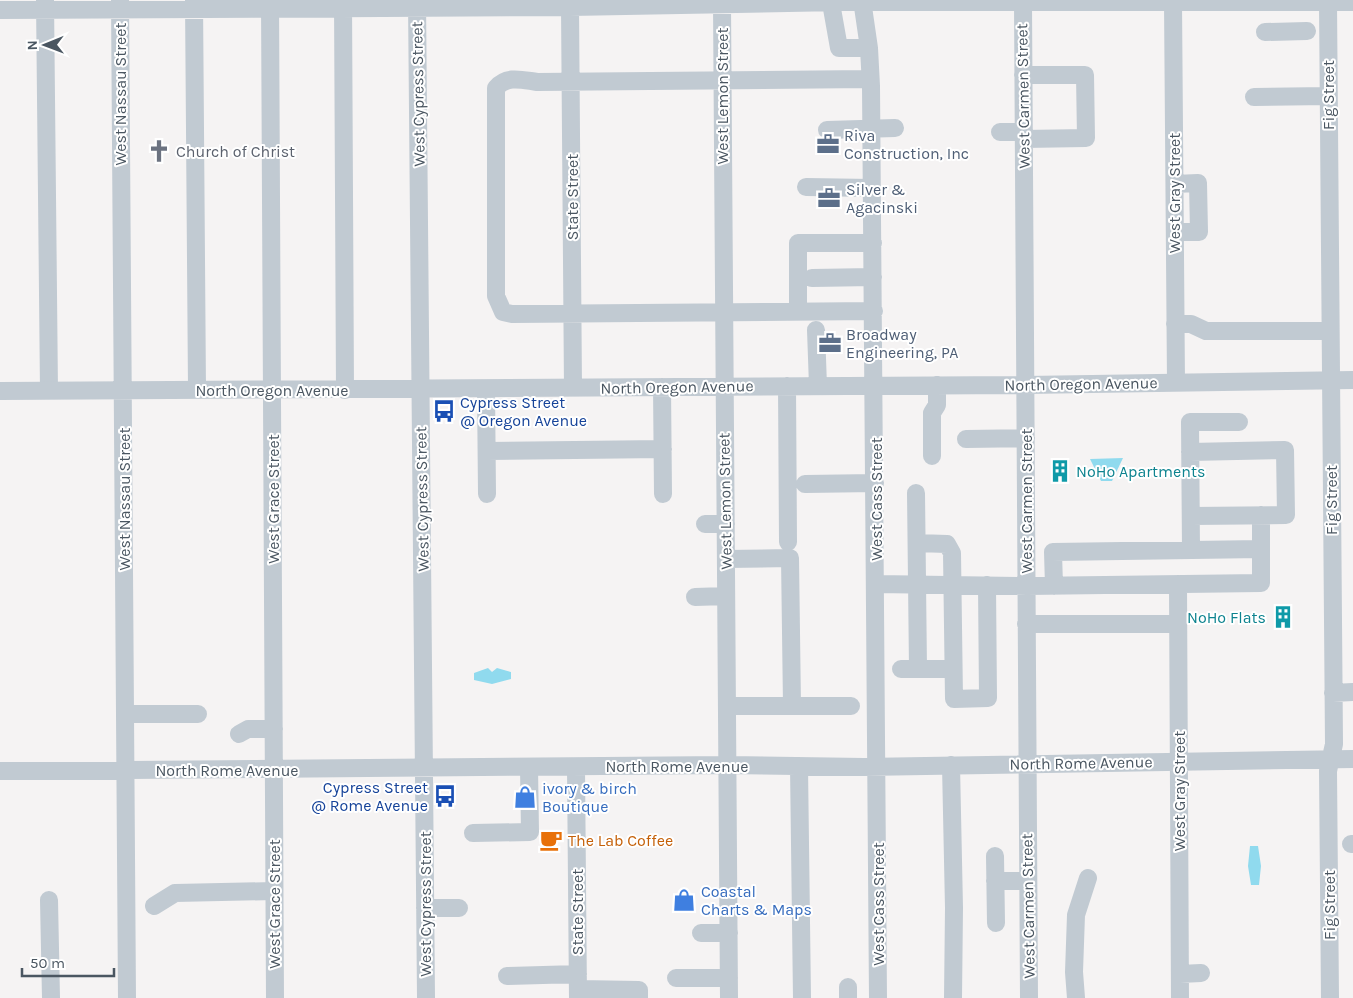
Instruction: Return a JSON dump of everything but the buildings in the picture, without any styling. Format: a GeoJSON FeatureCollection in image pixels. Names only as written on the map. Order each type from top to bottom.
{"type":"FeatureCollection","features":[{"type":"Feature","properties":{"kind":"street"},"geometry":{"type":"LineString","coordinates":[[0,10],[45,5],[120,4],[417,4],[570,7],[641,3],[722,4],[862,1],[981,1],[1023,4],[1060,2],[1353,2]]}},
{"type":"Feature","properties":{"kind":"street","name":"West Cass Street"},"geometry":{"type":"LineString","coordinates":[[862,1],[870,48],[875,385],[878,998]]}},
{"type":"Feature","properties":{"kind":"street","name":"West Gray Street"},"geometry":{"type":"LineString","coordinates":[[1173,2],[1176,384]]}},
{"type":"Feature","properties":{"kind":"street"},"geometry":{"type":"LineString","coordinates":[[1273,2],[1272,32],[1306,31]]}},
{"type":"Feature","properties":{"kind":"street","name":"Fig Street"},"geometry":{"type":"LineString","coordinates":[[1328,2],[1334,744],[1328,771],[1330,998]]}},
{"type":"Feature","properties":{"kind":"street"},"geometry":{"type":"LineString","coordinates":[[831,3],[839,48],[870,48]]}},
{"type":"Feature","properties":{"kind":"street","name":"West Nassau Street"},"geometry":{"type":"LineString","coordinates":[[120,4],[127,998]]}},
{"type":"Feature","properties":{"kind":"street"},"geometry":{"type":"LineString","coordinates":[[194,4],[197,390]]}},
{"type":"Feature","properties":{"kind":"street","name":"West Grace Street"},"geometry":{"type":"LineString","coordinates":[[270,4],[275,998]]}},
{"type":"Feature","properties":{"kind":"street"},"geometry":{"type":"LineString","coordinates":[[343,4],[345,390]]}},
{"type":"Feature","properties":{"kind":"street","name":"West Cypress Street"},"geometry":{"type":"LineString","coordinates":[[417,4],[426,998]]}},
{"type":"Feature","properties":{"kind":"street","name":"West Lemon Street"},"geometry":{"type":"LineString","coordinates":[[722,4],[729,998]]}},
{"type":"Feature","properties":{"kind":"street","name":"West Carmen Street"},"geometry":{"type":"LineString","coordinates":[[1023,4],[1029,998]]}},
{"type":"Feature","properties":{"kind":"street"},"geometry":{"type":"LineString","coordinates":[[45,5],[49,391]]}},
{"type":"Feature","properties":{"kind":"street","name":"State Street"},"geometry":{"type":"LineString","coordinates":[[570,7],[573,388]]}},
{"type":"Feature","properties":{"kind":"street"},"geometry":{"type":"LineString","coordinates":[[1000,132],[1024,136],[1086,138],[1085,75],[1023,76]]}},
{"type":"Feature","properties":{"kind":"street"},"geometry":{"type":"LineString","coordinates":[[870,79],[571,82],[537,82],[513,79],[501,82],[496,88],[495,164],[498,304],[503,312],[512,314],[572,315],[874,311]]}},
{"type":"Feature","properties":{"kind":"street"},"geometry":{"type":"LineString","coordinates":[[1254,97],[1328,96]]}},
{"type":"Feature","properties":{"kind":"street"},"geometry":{"type":"LineString","coordinates":[[828,130],[895,128]]}},
{"type":"Feature","properties":{"kind":"street"},"geometry":{"type":"LineString","coordinates":[[1174,184],[1198,183],[1199,232],[1175,232]]}},
{"type":"Feature","properties":{"kind":"street"},"geometry":{"type":"LineString","coordinates":[[806,187],[872,188]]}},
{"type":"Feature","properties":{"kind":"street"},"geometry":{"type":"LineString","coordinates":[[798,312],[798,243],[873,243]]}},
{"type":"Feature","properties":{"kind":"street"},"geometry":{"type":"LineString","coordinates":[[812,278],[873,277]]}},
{"type":"Feature","properties":{"kind":"street"},"geometry":{"type":"LineString","coordinates":[[1175,324],[1191,324],[1206,331],[1330,331]]}},
{"type":"Feature","properties":{"kind":"street"},"geometry":{"type":"LineString","coordinates":[[816,330],[818,386]]}},
{"type":"Feature","properties":{"kind":"street","name":"North Oregon Avenue"},"geometry":{"type":"LineString","coordinates":[[0,391],[486,390],[875,385],[1176,384],[1353,380]]}},
{"type":"Feature","properties":{"kind":"street"},"geometry":{"type":"LineString","coordinates":[[932,456],[932,413],[937,405],[937,385]]}},
{"type":"Feature","properties":{"kind":"street"},"geometry":{"type":"LineString","coordinates":[[787,386],[788,542]]}},
{"type":"Feature","properties":{"kind":"street"},"geometry":{"type":"LineString","coordinates":[[662,387],[663,494]]}},
{"type":"Feature","properties":{"kind":"street"},"geometry":{"type":"LineString","coordinates":[[486,390],[487,494]]}},
{"type":"Feature","properties":{"kind":"street"},"geometry":{"type":"LineString","coordinates":[[1191,550],[1190,422],[1239,422]]}},
{"type":"Feature","properties":{"kind":"street"},"geometry":{"type":"LineString","coordinates":[[966,439],[1026,438]]}},
{"type":"Feature","properties":{"kind":"street"},"geometry":{"type":"LineString","coordinates":[[486,451],[663,448]]}},
{"type":"Feature","properties":{"kind":"street"},"geometry":{"type":"LineString","coordinates":[[1190,452],[1285,450],[1286,515],[1191,516]]}},
{"type":"Feature","properties":{"kind":"street"},"geometry":{"type":"LineString","coordinates":[[805,484],[875,483]]}},
{"type":"Feature","properties":{"kind":"street"},"geometry":{"type":"LineString","coordinates":[[916,493],[917,584],[910,669],[953,668]]}},
{"type":"Feature","properties":{"kind":"street"},"geometry":{"type":"LineString","coordinates":[[876,584],[1054,586],[1261,583],[1261,515]]}},
{"type":"Feature","properties":{"kind":"street"},"geometry":{"type":"LineString","coordinates":[[705,524],[726,524]]}},
{"type":"Feature","properties":{"kind":"street"},"geometry":{"type":"LineString","coordinates":[[917,543],[947,544],[952,553],[954,699],[988,698],[986,585]]}},
{"type":"Feature","properties":{"kind":"street"},"geometry":{"type":"LineString","coordinates":[[1054,586],[1053,552],[1261,550]]}},
{"type":"Feature","properties":{"kind":"street"},"geometry":{"type":"LineString","coordinates":[[726,559],[790,558],[792,706]]}},
{"type":"Feature","properties":{"kind":"street","name":"West Gray Street"},"geometry":{"type":"LineString","coordinates":[[1178,584],[1180,998]]}},
{"type":"Feature","properties":{"kind":"street"},"geometry":{"type":"LineString","coordinates":[[695,597],[726,596]]}},
{"type":"Feature","properties":{"kind":"street"},"geometry":{"type":"LineString","coordinates":[[1026,624],[1178,624]]}},
{"type":"Feature","properties":{"kind":"street"},"geometry":{"type":"LineString","coordinates":[[1333,693],[1353,692]]}},
{"type":"Feature","properties":{"kind":"street"},"geometry":{"type":"LineString","coordinates":[[727,706],[851,706]]}},
{"type":"Feature","properties":{"kind":"street"},"geometry":{"type":"LineString","coordinates":[[126,714],[198,714]]}},
{"type":"Feature","properties":{"kind":"street"},"geometry":{"type":"LineString","coordinates":[[239,734],[248,729],[274,729]]}},
{"type":"Feature","properties":{"kind":"street","name":"North Rome Avenue"},"geometry":{"type":"LineString","coordinates":[[0,771],[728,765],[877,766],[1353,759]]}},
{"type":"Feature","properties":{"kind":"street"},"geometry":{"type":"LineString","coordinates":[[951,765],[954,908],[953,998]]}},
{"type":"Feature","properties":{"kind":"street"},"geometry":{"type":"LineString","coordinates":[[799,766],[802,998]]}},
{"type":"Feature","properties":{"kind":"street"},"geometry":{"type":"LineString","coordinates":[[474,832],[530,832],[529,767]]}},
{"type":"Feature","properties":{"kind":"street","name":"State Street"},"geometry":{"type":"LineString","coordinates":[[576,767],[578,987]]}},
{"type":"Feature","properties":{"kind":"street"},"geometry":{"type":"LineString","coordinates":[[995,856],[996,923]]}},
{"type":"Feature","properties":{"kind":"street"},"geometry":{"type":"LineString","coordinates":[[1076,998],[1074,972],[1076,915],[1088,878]]}},
{"type":"Feature","properties":{"kind":"street"},"geometry":{"type":"LineString","coordinates":[[995,881],[1028,881]]}},
{"type":"Feature","properties":{"kind":"street"},"geometry":{"type":"LineString","coordinates":[[154,906],[175,894],[274,891]]}},
{"type":"Feature","properties":{"kind":"street"},"geometry":{"type":"LineString","coordinates":[[49,900],[51,998]]}},
{"type":"Feature","properties":{"kind":"street"},"geometry":{"type":"LineString","coordinates":[[425,908],[459,908]]}},
{"type":"Feature","properties":{"kind":"street"},"geometry":{"type":"LineString","coordinates":[[701,933],[729,933]]}},
{"type":"Feature","properties":{"kind":"street"},"geometry":{"type":"LineString","coordinates":[[1180,974],[1201,973]]}},
{"type":"Feature","properties":{"kind":"street"},"geometry":{"type":"LineString","coordinates":[[507,976],[578,987],[639,990],[639,998]]}},
{"type":"Feature","properties":{"kind":"street"},"geometry":{"type":"LineString","coordinates":[[676,978],[729,978]]}},
{"type":"Feature","properties":{"kind":"water"},"geometry":{"type":"Polygon","coordinates":[[[1123,458],[1112,481],[1101,481],[1090,459],[1123,458]]]}},
{"type":"Feature","properties":{"kind":"water"},"geometry":{"type":"Polygon","coordinates":[[[488,668],[492,672],[497,668],[511,672],[511,679],[492,684],[474,680],[474,673],[488,668]]]}},
{"type":"Feature","properties":{"kind":"water"},"geometry":{"type":"Polygon","coordinates":[[[1250,846],[1258,846],[1261,866],[1259,885],[1251,885],[1248,866],[1250,846]]]}},
{"type":"Feature","properties":{"kind":"place","name":"Riva Construction, Inc"},"geometry":{"type":"Point","coordinates":[828,144]}},
{"type":"Feature","properties":{"kind":"place","name":"Church of Christ"},"geometry":{"type":"Point","coordinates":[159,151]}},
{"type":"Feature","properties":{"kind":"place","name":"Silver & Agacinski"},"geometry":{"type":"Point","coordinates":[829,198]}},
{"type":"Feature","properties":{"kind":"place","name":"Broadway Engineering, PA"},"geometry":{"type":"Point","coordinates":[830,343]}},
{"type":"Feature","properties":{"kind":"place","name":"Cypress Street @ Oregon Avenue"},"geometry":{"type":"Point","coordinates":[444,411]}},
{"type":"Feature","properties":{"kind":"place","name":"NoHo Apartments"},"geometry":{"type":"Point","coordinates":[1060,471]}},
{"type":"Feature","properties":{"kind":"place","name":"NoHo Flats"},"geometry":{"type":"Point","coordinates":[1283,617]}},
{"type":"Feature","properties":{"kind":"place","name":"Cypress Street @ Rome Avenue"},"geometry":{"type":"Point","coordinates":[445,796]}},
{"type":"Feature","properties":{"kind":"place","name":"ivory & birch Boutique"},"geometry":{"type":"Point","coordinates":[525,797]}},
{"type":"Feature","properties":{"kind":"place","name":"The Lab Coffee"},"geometry":{"type":"Point","coordinates":[551,840]}},
{"type":"Feature","properties":{"kind":"place","name":"Coastal Charts & Maps"},"geometry":{"type":"Point","coordinates":[684,900]}}]}
